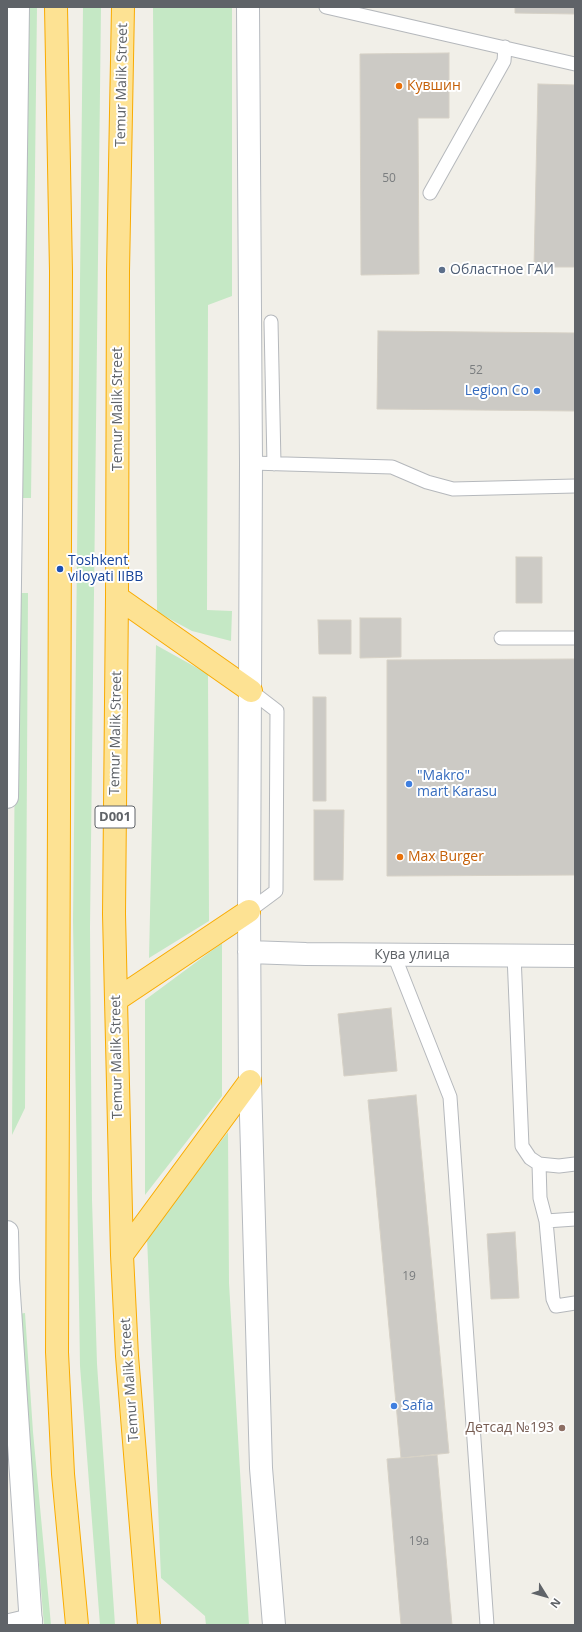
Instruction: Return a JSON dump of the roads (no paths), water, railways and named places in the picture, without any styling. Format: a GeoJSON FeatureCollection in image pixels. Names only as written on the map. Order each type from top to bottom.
{"type":"FeatureCollection","features":[{"type":"Feature","properties":{"kind":"highway"},"geometry":{"type":"LineString","coordinates":[[56,7],[61,272],[57,1352],[63,1474],[77,1625]]}},
{"type":"Feature","properties":{"kind":"highway","name":"Temur Malik Street"},"geometry":{"type":"LineString","coordinates":[[123,7],[118,271],[114,914],[122,1255],[127,1356],[150,1625]]}},
{"type":"Feature","properties":{"kind":"highway"},"geometry":{"type":"LineString","coordinates":[[117,597],[251,691]]}},
{"type":"Feature","properties":{"kind":"highway"},"geometry":{"type":"LineString","coordinates":[[116,1000],[249,911]]}},
{"type":"Feature","properties":{"kind":"highway"},"geometry":{"type":"LineString","coordinates":[[122,1255],[250,1081]]}},
{"type":"Feature","properties":{"kind":"street"},"geometry":{"type":"LineString","coordinates":[[7,797],[11,201],[18,7]]}},
{"type":"Feature","properties":{"kind":"street"},"geometry":{"type":"LineString","coordinates":[[248,7],[251,464],[249,911],[250,1081],[261,1468],[274,1625]]}},
{"type":"Feature","properties":{"kind":"street","name":"Кува улица"},"geometry":{"type":"LineString","coordinates":[[249,952],[306,954],[575,956]]}},
{"type":"Feature","properties":{"kind":"street"},"geometry":{"type":"LineString","coordinates":[[7,1232],[8,1279],[31,1622],[10,1625]]}},
{"type":"Feature","properties":{"kind":"lane"},"geometry":{"type":"LineString","coordinates":[[326,7],[575,64]]}},
{"type":"Feature","properties":{"kind":"lane"},"geometry":{"type":"LineString","coordinates":[[430,194],[504,61],[504,47]]}},
{"type":"Feature","properties":{"kind":"lane"},"geometry":{"type":"LineString","coordinates":[[270,322],[274,464]]}},
{"type":"Feature","properties":{"kind":"lane"},"geometry":{"type":"LineString","coordinates":[[251,464],[392,468],[426,482],[453,489],[575,486]]}},
{"type":"Feature","properties":{"kind":"lane"},"geometry":{"type":"LineString","coordinates":[[501,638],[575,638]]}},
{"type":"Feature","properties":{"kind":"lane"},"geometry":{"type":"LineString","coordinates":[[394,955],[450,1097],[487,1625]]}},
{"type":"Feature","properties":{"kind":"lane"},"geometry":{"type":"LineString","coordinates":[[514,955],[522,1146],[530,1158],[539,1164],[559,1166],[575,1164]]}},
{"type":"Feature","properties":{"kind":"lane"},"geometry":{"type":"LineString","coordinates":[[539,1164],[540,1198],[546,1221],[553,1299],[556,1306],[575,1303]]}},
{"type":"Feature","properties":{"kind":"lane"},"geometry":{"type":"LineString","coordinates":[[546,1221],[575,1219]]}},
{"type":"Feature","properties":{"kind":"place","name":"Кувшин"},"geometry":{"type":"Point","coordinates":[399,86]}},
{"type":"Feature","properties":{"kind":"place","name":"Областное ГАИ"},"geometry":{"type":"Point","coordinates":[442,270]}},
{"type":"Feature","properties":{"kind":"place","name":"Legion Co"},"geometry":{"type":"Point","coordinates":[537,391]}},
{"type":"Feature","properties":{"kind":"place","name":"Toshkent viloyati IIBB"},"geometry":{"type":"Point","coordinates":[60,569]}},
{"type":"Feature","properties":{"kind":"place","name":"\"Makro\" mart Karasu"},"geometry":{"type":"Point","coordinates":[409,784]}},
{"type":"Feature","properties":{"kind":"place","name":"Max Burger"},"geometry":{"type":"Point","coordinates":[400,857]}},
{"type":"Feature","properties":{"kind":"place","name":"Safia"},"geometry":{"type":"Point","coordinates":[394,1406]}},
{"type":"Feature","properties":{"kind":"place","name":"Детсад №193"},"geometry":{"type":"Point","coordinates":[562,1428]}}]}
